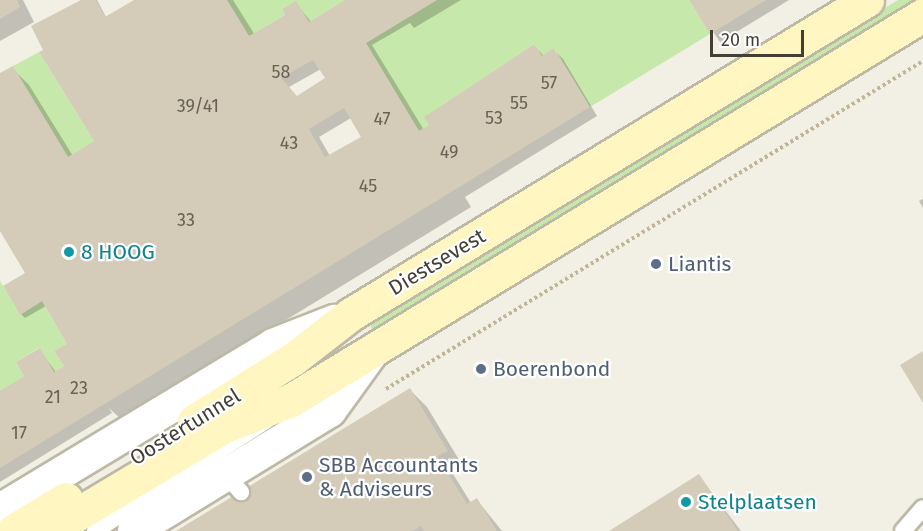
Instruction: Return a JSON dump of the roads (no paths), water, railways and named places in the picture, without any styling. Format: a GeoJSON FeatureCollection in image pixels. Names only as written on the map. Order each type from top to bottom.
{"type":"FeatureCollection","features":[{"type":"Feature","properties":{"kind":"main road","name":"Diestsevest"},"geometry":{"type":"LineString","coordinates":[[351,314],[867,0]]}},
{"type":"Feature","properties":{"kind":"main road","name":"Diestsevest"},"geometry":{"type":"LineString","coordinates":[[375,349],[923,15]]}},
{"type":"Feature","properties":{"kind":"main road","name":"Oostertunnel"},"geometry":{"type":"LineString","coordinates":[[13,531],[293,359],[351,314]]}},
{"type":"Feature","properties":{"kind":"main road","name":"Oostertunnel"},"geometry":{"type":"LineString","coordinates":[[49,531],[223,427],[291,400],[375,349]]}},
{"type":"Feature","properties":{"kind":"street","name":"Diestsevest"},"geometry":{"type":"LineString","coordinates":[[0,510],[273,345],[351,314]]}},
{"type":"Feature","properties":{"kind":"street","name":"Diestsevest"},"geometry":{"type":"LineString","coordinates":[[134,531],[233,483],[330,411],[375,349]]}},
{"type":"Feature","properties":{"kind":"lane"},"geometry":{"type":"LineString","coordinates":[[95,531],[249,434],[291,400]]}},
{"type":"Feature","properties":{"kind":"lane"},"geometry":{"type":"LineString","coordinates":[[903,531],[923,508]]}},
{"type":"Feature","properties":{"kind":"place","name":"8 HOOG"},"geometry":{"type":"Point","coordinates":[69,252]}},
{"type":"Feature","properties":{"kind":"place","name":"Liantis"},"geometry":{"type":"Point","coordinates":[656,264]}},
{"type":"Feature","properties":{"kind":"place","name":"Boerenbond"},"geometry":{"type":"Point","coordinates":[481,369]}},
{"type":"Feature","properties":{"kind":"place","name":"SBB Accountants & Adviseurs"},"geometry":{"type":"Point","coordinates":[307,477]}},
{"type":"Feature","properties":{"kind":"place","name":"Stelplaatsen"},"geometry":{"type":"Point","coordinates":[686,502]}}]}
